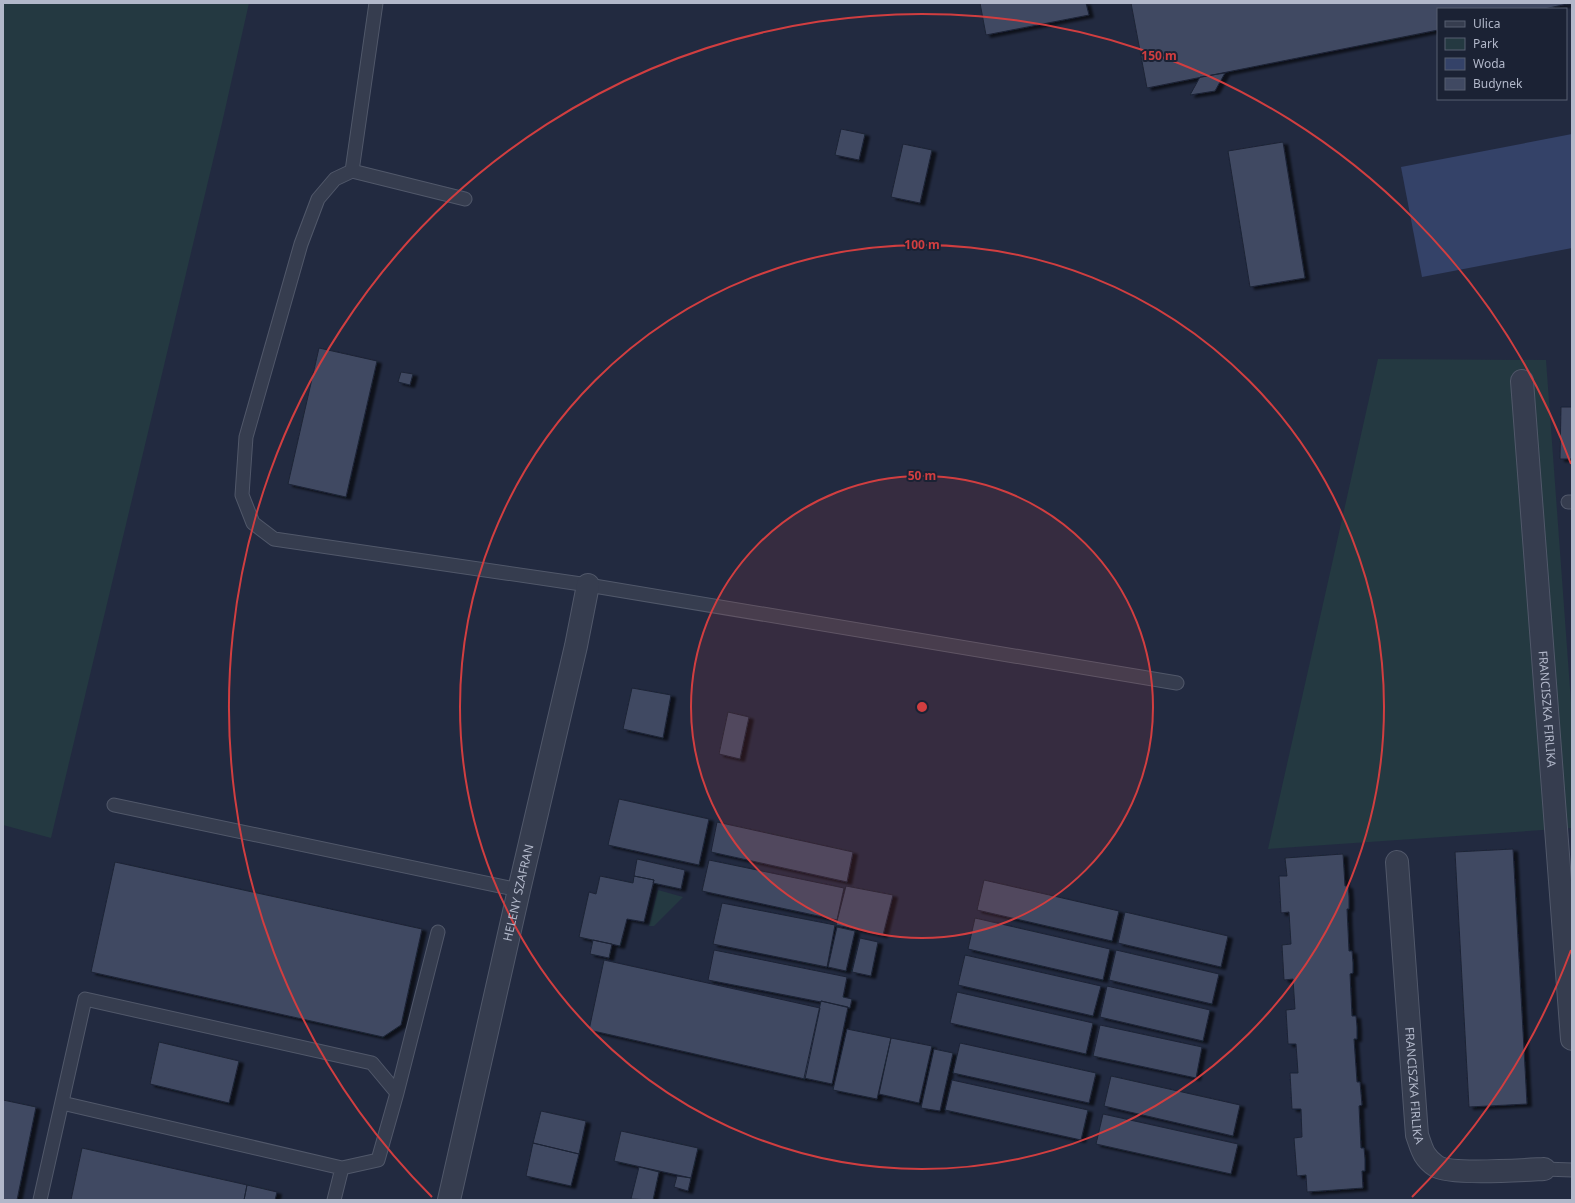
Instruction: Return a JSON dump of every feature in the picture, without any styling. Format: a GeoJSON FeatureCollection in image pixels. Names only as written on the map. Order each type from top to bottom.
{"type":"FeatureCollection","features":[{"type":"Feature","properties":{"kind":"street","name":"FRANCISZKA FIRLIKA"},"geometry":{"type":"LineString","coordinates":[[1522,380],[1572,1038]]}},
{"type":"Feature","properties":{"kind":"street","name":"HELENY SZAFRAN"},"geometry":{"type":"LineString","coordinates":[[449,1200],[576,646],[588,585]]}},
{"type":"Feature","properties":{"kind":"street","name":"FRANCISZKA FIRLIKA"},"geometry":{"type":"LineString","coordinates":[[1397,862],[1417,1135],[1423,1153],[1437,1167],[1455,1171],[1544,1169]]}},
{"type":"Feature","properties":{"kind":"lane"},"geometry":{"type":"LineString","coordinates":[[352,171],[376,3]]}},
{"type":"Feature","properties":{"kind":"lane"},"geometry":{"type":"LineString","coordinates":[[465,198],[352,171],[335,179],[318,199],[301,244],[246,437],[242,495],[254,523],[274,539],[588,585],[1177,683]]}},
{"type":"Feature","properties":{"kind":"lane"},"geometry":{"type":"LineString","coordinates":[[114,805],[519,890]]}},
{"type":"Feature","properties":{"kind":"lane"},"geometry":{"type":"LineString","coordinates":[[62,1103],[342,1168],[378,1160],[397,1093],[438,932]]}},
{"type":"Feature","properties":{"kind":"lane"},"geometry":{"type":"LineString","coordinates":[[40,1200],[84,999],[372,1063],[397,1093]]}},
{"type":"Feature","properties":{"kind":"lane"},"geometry":{"type":"LineString","coordinates":[[334,1200],[342,1168]]}},
{"type":"Feature","properties":{"kind":"lane","name":"FRANCISZKA FIRLIKA"},"geometry":{"type":"LineString","coordinates":[[1544,1169],[1572,1170]]}},
{"type":"Feature","properties":{"kind":"green space"},"geometry":{"type":"Polygon","coordinates":[[[3,3],[249,3],[222,123],[51,838],[3,825],[3,3]]]}},
{"type":"Feature","properties":{"kind":"green space"},"geometry":{"type":"Polygon","coordinates":[[[1378,359],[1546,360],[1572,716],[1572,828],[1268,849],[1378,359]]]}},
{"type":"Feature","properties":{"kind":"green space"},"geometry":{"type":"Polygon","coordinates":[[[658,890],[683,897],[654,926],[649,926],[658,890]]]}},
{"type":"Feature","properties":{"kind":"water"},"geometry":{"type":"Polygon","coordinates":[[[1572,134],[1572,248],[1422,277],[1401,167],[1572,134]]]}},
{"type":"Feature","properties":{"kind":"building"},"geometry":{"type":"Polygon","coordinates":[[[980,3],[1086,3],[1089,15],[986,35],[980,3]]]}},
{"type":"Feature","properties":{"kind":"building"},"geometry":{"type":"Polygon","coordinates":[[[1131,3],[1572,3],[1549,8],[1437,8],[1437,30],[1147,88],[1131,3]]]}},
{"type":"Feature","properties":{"kind":"building"},"geometry":{"type":"Polygon","coordinates":[[[1225,73],[1215,91],[1190,95],[1200,77],[1225,73]]]}},
{"type":"Feature","properties":{"kind":"building"},"geometry":{"type":"Polygon","coordinates":[[[841,129],[865,134],[859,160],[835,155],[841,129]]]}},
{"type":"Feature","properties":{"kind":"building"},"geometry":{"type":"Polygon","coordinates":[[[1283,142],[1305,278],[1250,287],[1228,151],[1283,142]]]}},
{"type":"Feature","properties":{"kind":"building"},"geometry":{"type":"Polygon","coordinates":[[[903,144],[932,150],[920,203],[891,197],[903,144]]]}},
{"type":"Feature","properties":{"kind":"building"},"geometry":{"type":"Polygon","coordinates":[[[319,348],[377,361],[346,497],[288,484],[319,348]]]}},
{"type":"Feature","properties":{"kind":"building"},"geometry":{"type":"Polygon","coordinates":[[[401,372],[413,374],[410,385],[398,382],[401,372]]]}},
{"type":"Feature","properties":{"kind":"building"},"geometry":{"type":"Polygon","coordinates":[[[1561,407],[1572,407],[1572,459],[1560,459],[1561,407]]]}},
{"type":"Feature","properties":{"kind":"building"},"geometry":{"type":"Polygon","coordinates":[[[632,688],[671,695],[663,738],[623,729],[632,688]]]}},
{"type":"Feature","properties":{"kind":"building"},"geometry":{"type":"Polygon","coordinates":[[[728,712],[749,717],[740,759],[719,754],[728,712]]]}},
{"type":"Feature","properties":{"kind":"building"},"geometry":{"type":"Polygon","coordinates":[[[619,799],[709,819],[699,865],[608,845],[619,799]]]}},
{"type":"Feature","properties":{"kind":"building"},"geometry":{"type":"Polygon","coordinates":[[[717,822],[853,852],[847,882],[711,852],[717,822]]]}},
{"type":"Feature","properties":{"kind":"building"},"geometry":{"type":"Polygon","coordinates":[[[1513,849],[1527,1104],[1469,1107],[1455,852],[1513,849]]]}},
{"type":"Feature","properties":{"kind":"building"},"geometry":{"type":"Polygon","coordinates":[[[1343,854],[1345,886],[1348,886],[1349,897],[1349,909],[1347,909],[1349,951],[1352,951],[1353,963],[1353,973],[1350,974],[1352,1016],[1356,1016],[1357,1027],[1357,1039],[1354,1039],[1357,1082],[1360,1082],[1362,1105],[1359,1106],[1361,1148],[1364,1148],[1365,1171],[1362,1171],[1363,1188],[1307,1192],[1306,1175],[1297,1176],[1294,1138],[1302,1137],[1301,1109],[1292,1109],[1290,1073],[1298,1073],[1296,1044],[1288,1044],[1286,1010],[1295,1009],[1293,979],[1284,980],[1282,945],[1291,944],[1289,912],[1281,913],[1279,876],[1287,876],[1285,858],[1343,854]]]}},
{"type":"Feature","properties":{"kind":"building"},"geometry":{"type":"Polygon","coordinates":[[[637,859],[685,870],[681,889],[653,883],[654,880],[634,876],[637,859]]]}},
{"type":"Feature","properties":{"kind":"building"},"geometry":{"type":"Polygon","coordinates":[[[709,860],[844,888],[837,920],[702,891],[709,860]]]}},
{"type":"Feature","properties":{"kind":"building"},"geometry":{"type":"Polygon","coordinates":[[[115,862],[422,929],[401,1025],[383,1037],[91,972],[115,862]]]}},
{"type":"Feature","properties":{"kind":"building"},"geometry":{"type":"Polygon","coordinates":[[[600,876],[633,883],[634,876],[654,880],[644,922],[627,919],[620,946],[579,937],[589,892],[596,894],[600,876]]]}},
{"type":"Feature","properties":{"kind":"building"},"geometry":{"type":"Polygon","coordinates":[[[984,880],[1119,911],[1112,941],[977,910],[984,880]]]}},
{"type":"Feature","properties":{"kind":"building"},"geometry":{"type":"Polygon","coordinates":[[[846,886],[893,895],[883,935],[836,925],[846,886]]]}},
{"type":"Feature","properties":{"kind":"building"},"geometry":{"type":"Polygon","coordinates":[[[722,903],[835,925],[827,967],[713,944],[722,903]]]}},
{"type":"Feature","properties":{"kind":"building"},"geometry":{"type":"Polygon","coordinates":[[[1125,912],[1228,936],[1221,967],[1118,943],[1125,912]]]}},
{"type":"Feature","properties":{"kind":"building"},"geometry":{"type":"Polygon","coordinates":[[[975,918],[1110,949],[1103,980],[968,949],[975,918]]]}},
{"type":"Feature","properties":{"kind":"building"},"geometry":{"type":"Polygon","coordinates":[[[837,927],[855,931],[846,971],[828,967],[837,927]]]}},
{"type":"Feature","properties":{"kind":"building"},"geometry":{"type":"Polygon","coordinates":[[[860,938],[878,942],[871,976],[852,972],[860,938]]]}},
{"type":"Feature","properties":{"kind":"building"},"geometry":{"type":"Polygon","coordinates":[[[593,940],[612,944],[609,958],[590,954],[593,940]]]}},
{"type":"Feature","properties":{"kind":"building"},"geometry":{"type":"Polygon","coordinates":[[[714,950],[847,977],[843,997],[852,999],[850,1008],[821,1001],[708,980],[714,950]]]}},
{"type":"Feature","properties":{"kind":"building"},"geometry":{"type":"Polygon","coordinates":[[[1116,950],[1219,974],[1212,1004],[1109,980],[1116,950]]]}},
{"type":"Feature","properties":{"kind":"building"},"geometry":{"type":"Polygon","coordinates":[[[965,955],[1101,986],[1093,1016],[958,985],[965,955]]]}},
{"type":"Feature","properties":{"kind":"building"},"geometry":{"type":"Polygon","coordinates":[[[604,960],[820,1008],[805,1079],[589,1030],[604,960]]]}},
{"type":"Feature","properties":{"kind":"building"},"geometry":{"type":"Polygon","coordinates":[[[1107,986],[1210,1010],[1203,1041],[1100,1017],[1107,986]]]}},
{"type":"Feature","properties":{"kind":"building"},"geometry":{"type":"Polygon","coordinates":[[[957,992],[1093,1023],[1086,1054],[950,1023],[957,992]]]}},
{"type":"Feature","properties":{"kind":"building"},"geometry":{"type":"Polygon","coordinates":[[[821,1001],[848,1007],[832,1084],[804,1078],[821,1001]]]}},
{"type":"Feature","properties":{"kind":"building"},"geometry":{"type":"Polygon","coordinates":[[[1100,1025],[1202,1047],[1196,1078],[1093,1056],[1100,1025]]]}},
{"type":"Feature","properties":{"kind":"building"},"geometry":{"type":"Polygon","coordinates":[[[847,1029],[891,1038],[877,1099],[833,1090],[847,1029]]]}},
{"type":"Feature","properties":{"kind":"building"},"geometry":{"type":"Polygon","coordinates":[[[891,1038],[932,1046],[919,1103],[879,1094],[891,1038]]]}},
{"type":"Feature","properties":{"kind":"building"},"geometry":{"type":"Polygon","coordinates":[[[159,1042],[239,1061],[229,1103],[150,1084],[159,1042]]]}},
{"type":"Feature","properties":{"kind":"building"},"geometry":{"type":"Polygon","coordinates":[[[960,1043],[1096,1073],[1089,1103],[953,1073],[960,1043]]]}},
{"type":"Feature","properties":{"kind":"building"},"geometry":{"type":"Polygon","coordinates":[[[934,1049],[953,1053],[940,1111],[921,1108],[934,1049]]]}},
{"type":"Feature","properties":{"kind":"building"},"geometry":{"type":"Polygon","coordinates":[[[1111,1076],[1240,1105],[1233,1136],[1104,1106],[1111,1076]]]}},
{"type":"Feature","properties":{"kind":"building"},"geometry":{"type":"Polygon","coordinates":[[[952,1080],[1088,1110],[1081,1140],[945,1110],[952,1080]]]}},
{"type":"Feature","properties":{"kind":"building"},"geometry":{"type":"Polygon","coordinates":[[[3,1100],[36,1107],[17,1200],[3,1200],[3,1100]]]}},
{"type":"Feature","properties":{"kind":"building"},"geometry":{"type":"Polygon","coordinates":[[[541,1111],[586,1121],[579,1154],[533,1143],[541,1111]]]}},
{"type":"Feature","properties":{"kind":"building"},"geometry":{"type":"Polygon","coordinates":[[[1103,1114],[1238,1144],[1231,1174],[1096,1144],[1103,1114]]]}},
{"type":"Feature","properties":{"kind":"building"},"geometry":{"type":"Polygon","coordinates":[[[621,1131],[698,1148],[691,1178],[614,1161],[621,1131]]]}},
{"type":"Feature","properties":{"kind":"building"},"geometry":{"type":"Polygon","coordinates":[[[533,1143],[579,1154],[571,1186],[526,1176],[533,1143]]]}},
{"type":"Feature","properties":{"kind":"building"},"geometry":{"type":"Polygon","coordinates":[[[82,1148],[247,1185],[244,1200],[71,1200],[82,1148]]]}},
{"type":"Feature","properties":{"kind":"building"},"geometry":{"type":"Polygon","coordinates":[[[639,1167],[659,1172],[653,1200],[631,1199],[639,1167]]]}},
{"type":"Feature","properties":{"kind":"building"},"geometry":{"type":"Polygon","coordinates":[[[677,1176],[691,1178],[688,1191],[674,1187],[677,1176]]]}},
{"type":"Feature","properties":{"kind":"building"},"geometry":{"type":"Polygon","coordinates":[[[247,1185],[277,1192],[275,1200],[244,1200],[247,1185]]]}}]}
